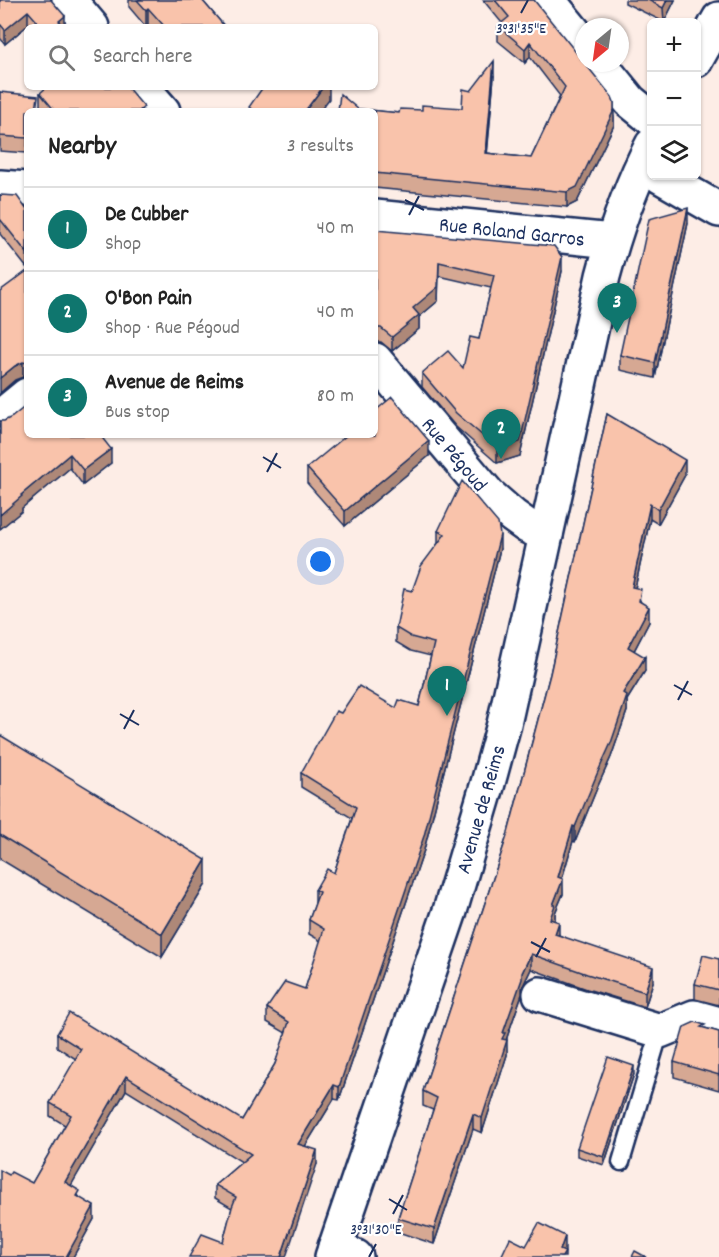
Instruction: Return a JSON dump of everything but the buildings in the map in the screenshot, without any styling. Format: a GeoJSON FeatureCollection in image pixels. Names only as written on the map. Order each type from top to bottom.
{"type":"FeatureCollection","features":[{"type":"Feature","properties":{"kind":"street"},"geometry":{"type":"LineString","coordinates":[[69,0],[89,24]]}},
{"type":"Feature","properties":{"kind":"street"},"geometry":{"type":"LineString","coordinates":[[548,0],[575,33]]}},
{"type":"Feature","properties":{"kind":"street"},"geometry":{"type":"LineString","coordinates":[[701,51],[719,19]]}},
{"type":"Feature","properties":{"kind":"street"},"geometry":{"type":"LineString","coordinates":[[606,72],[630,101],[647,115]]}},
{"type":"Feature","properties":{"kind":"street"},"geometry":{"type":"LineString","coordinates":[[145,90],[160,108]]}},
{"type":"Feature","properties":{"kind":"street","name":"Avenue de Reims"},"geometry":{"type":"LineString","coordinates":[[341,1254],[469,853],[504,724],[612,241],[647,172]]}},
{"type":"Feature","properties":{"kind":"street"},"geometry":{"type":"LineString","coordinates":[[675,180],[719,210]]}},
{"type":"Feature","properties":{"kind":"street"},"geometry":{"type":"LineString","coordinates":[[0,187],[24,189]]}},
{"type":"Feature","properties":{"kind":"street","name":"Rue Roland Garros"},"geometry":{"type":"LineString","coordinates":[[378,217],[612,241]]}},
{"type":"Feature","properties":{"kind":"street","name":"Rue Pégoud"},"geometry":{"type":"LineString","coordinates":[[378,364],[489,495],[526,526],[546,535]]}},
{"type":"Feature","properties":{"kind":"street"},"geometry":{"type":"LineString","coordinates":[[0,417],[24,397]]}},
{"type":"Feature","properties":{"kind":"street"},"geometry":{"type":"LineString","coordinates":[[540,994],[660,1031],[694,1017],[719,1024]]}},
{"type":"Feature","properties":{"kind":"lane"},"geometry":{"type":"LineString","coordinates":[[621,1162],[660,1031]]}},
{"type":"Feature","properties":{"kind":"place","name":"Avenue de Reims"},"geometry":{"type":"Point","coordinates":[617,333]}},
{"type":"Feature","properties":{"kind":"place","name":"O'Bon Pain"},"geometry":{"type":"Point","coordinates":[501,459]}},
{"type":"Feature","properties":{"kind":"place","name":"De Cubber"},"geometry":{"type":"Point","coordinates":[447,716]}}]}
